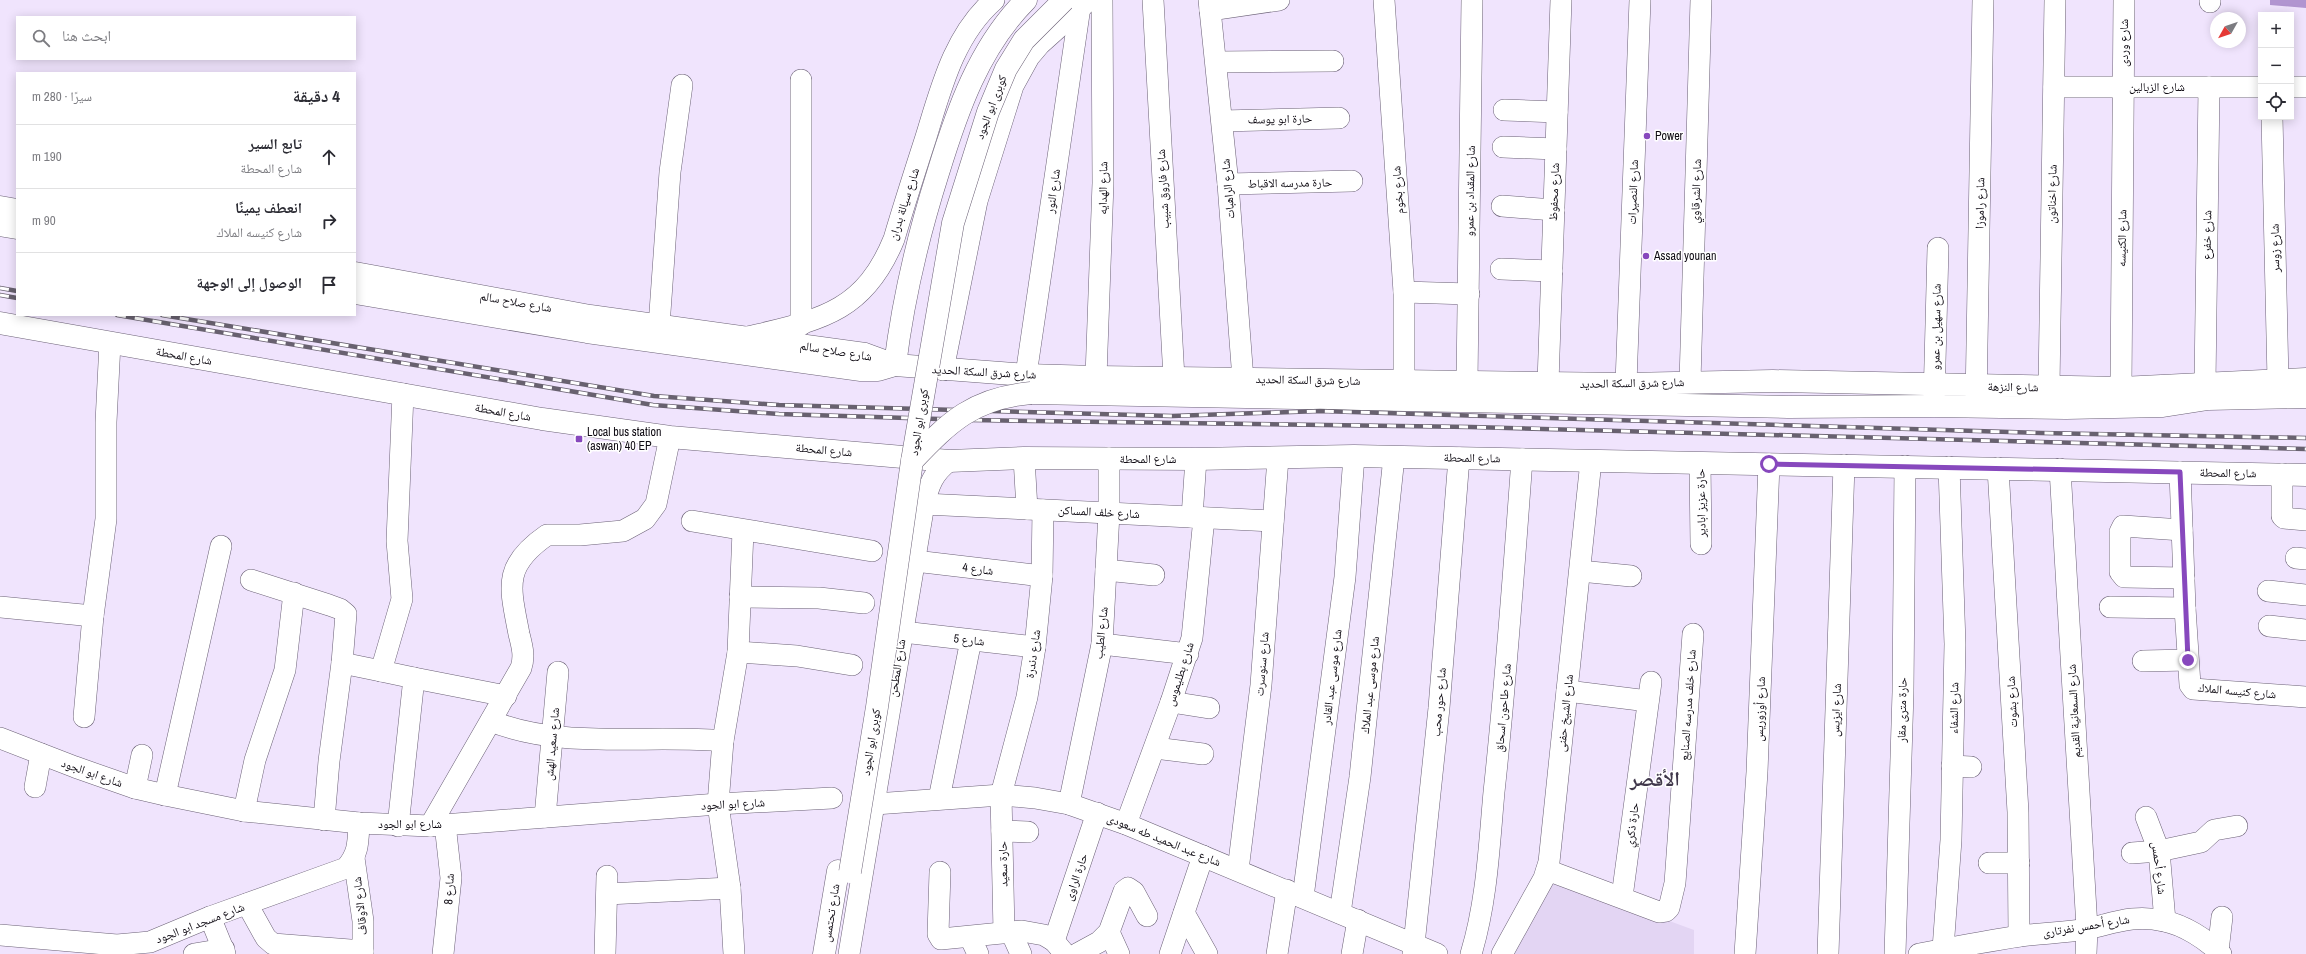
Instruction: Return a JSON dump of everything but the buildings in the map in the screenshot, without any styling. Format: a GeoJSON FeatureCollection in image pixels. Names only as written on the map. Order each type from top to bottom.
{"type":"FeatureCollection","features":[{"type":"Feature","properties":{"kind":"main road","name":"شارع سيالة بدران"},"geometry":{"type":"LineString","coordinates":[[895,366],[898,337],[913,262],[956,117],[973,78],[993,41],[1026,0]]}},
{"type":"Feature","properties":{"kind":"main road","name":"كوبرى ابو الجود"},"geometry":{"type":"LineString","coordinates":[[844,872],[905,423],[931,262],[940,219],[952,177],[987,78],[1010,38],[1046,0]]}},
{"type":"Feature","properties":{"kind":"main road","name":"كوبرى ابو الجود"},"geometry":{"type":"LineString","coordinates":[[844,872],[877,707],[912,461],[948,244],[964,181],[988,112],[1013,56],[1040,22],[1078,2]]}},
{"type":"Feature","properties":{"kind":"main road"},"geometry":{"type":"LineString","coordinates":[[0,207],[16,210]]}},
{"type":"Feature","properties":{"kind":"main road"},"geometry":{"type":"LineString","coordinates":[[0,224],[16,228]]}},
{"type":"Feature","properties":{"kind":"main road","name":"شارع صلاح سالم"},"geometry":{"type":"LineString","coordinates":[[356,273],[590,316],[865,354],[895,366]]}},
{"type":"Feature","properties":{"kind":"main road","name":"شارع صلاح سالم"},"geometry":{"type":"LineString","coordinates":[[356,293],[595,333],[802,363],[861,370],[878,370],[895,366]]}},
{"type":"Feature","properties":{"kind":"main road","name":"شارع المحطة"},"geometry":{"type":"LineString","coordinates":[[0,323],[542,419],[670,437],[949,461],[1024,458],[1196,459],[1354,456],[2306,475]]}},
{"type":"Feature","properties":{"kind":"main road","name":"شارع شرق السكة الحديد"},"geometry":{"type":"LineString","coordinates":[[895,366],[943,370],[1029,384],[1096,377],[1626,384],[1720,381]]}},
{"type":"Feature","properties":{"kind":"main road","name":"شارع النزهة"},"geometry":{"type":"LineString","coordinates":[[1977,396],[2049,387],[2121,388],[2306,379]]}},
{"type":"Feature","properties":{"kind":"main road","name":"شارع النزهة"},"geometry":{"type":"LineString","coordinates":[[1720,381],[1934,395],[1977,396],[2066,408],[2163,406],[2208,399],[2306,396]]}},
{"type":"Feature","properties":{"kind":"main road"},"geometry":{"type":"LineString","coordinates":[[1720,381],[1788,407]]}},
{"type":"Feature","properties":{"kind":"main road","name":"شارع النزهة"},"geometry":{"type":"LineString","coordinates":[[1029,384],[1788,407],[1934,395]]}},
{"type":"Feature","properties":{"kind":"main road"},"geometry":{"type":"LineString","coordinates":[[912,461],[941,430],[974,407],[1006,396],[1029,384]]}},
{"type":"Feature","properties":{"kind":"main road"},"geometry":{"type":"LineString","coordinates":[[2163,406],[2210,410],[2306,411]]}},
{"type":"Feature","properties":{"kind":"main road","name":"شارع تحتمس"},"geometry":{"type":"LineString","coordinates":[[824,954],[844,872]]}},
{"type":"Feature","properties":{"kind":"main road","name":"شارع تحتمس"},"geometry":{"type":"LineString","coordinates":[[838,954],[844,872]]}},
{"type":"Feature","properties":{"kind":"street","name":"شارع سيالة بدران"},"geometry":{"type":"LineString","coordinates":[[746,338],[801,325],[822,318],[842,308],[859,294],[874,278],[886,259],[949,66],[966,30],[979,13],[994,0]]}},
{"type":"Feature","properties":{"kind":"street","name":"شارع الهدايه"},"geometry":{"type":"LineString","coordinates":[[1096,377],[1103,183],[1102,0]]}},
{"type":"Feature","properties":{"kind":"street","name":"شارع فاروق شبيب"},"geometry":{"type":"LineString","coordinates":[[1153,0],[1174,378]]}},
{"type":"Feature","properties":{"kind":"street"},"geometry":{"type":"LineString","coordinates":[[1210,5],[1277,0]]}},
{"type":"Feature","properties":{"kind":"street","name":"شارع بخوم"},"geometry":{"type":"LineString","coordinates":[[1384,0],[1404,292],[1404,381]]}},
{"type":"Feature","properties":{"kind":"street","name":"شارع المقداد بن عمرو"},"geometry":{"type":"LineString","coordinates":[[1467,382],[1472,0]]}},
{"type":"Feature","properties":{"kind":"street","name":"شارع محفوظ"},"geometry":{"type":"LineString","coordinates":[[1548,383],[1560,0]]}},
{"type":"Feature","properties":{"kind":"street","name":"شارع النصيرات"},"geometry":{"type":"LineString","coordinates":[[1626,384],[1640,0]]}},
{"type":"Feature","properties":{"kind":"street","name":"شارع الشرقاوي"},"geometry":{"type":"LineString","coordinates":[[1690,382],[1701,0]]}},
{"type":"Feature","properties":{"kind":"street","name":"شارع راموزا"},"geometry":{"type":"LineString","coordinates":[[1977,396],[1983,0]]}},
{"type":"Feature","properties":{"kind":"street","name":"شارع اخناتون"},"geometry":{"type":"LineString","coordinates":[[2049,387],[2055,0]]}},
{"type":"Feature","properties":{"kind":"street","name":"شارع وردى"},"geometry":{"type":"LineString","coordinates":[[2124,0],[2124,87]]}},
{"type":"Feature","properties":{"kind":"street"},"geometry":{"type":"LineString","coordinates":[[943,370],[977,201],[1013,86],[1020,71],[1040,44],[1078,2]]}},
{"type":"Feature","properties":{"kind":"street","name":"شارع النور"},"geometry":{"type":"LineString","coordinates":[[1029,384],[1078,2]]}},
{"type":"Feature","properties":{"kind":"street","name":"شارع الراهبات"},"geometry":{"type":"LineString","coordinates":[[1210,5],[1228,184],[1243,379]]}},
{"type":"Feature","properties":{"kind":"street"},"geometry":{"type":"LineString","coordinates":[[1216,62],[1333,61]]}},
{"type":"Feature","properties":{"kind":"street"},"geometry":{"type":"LineString","coordinates":[[801,80],[801,325]]}},
{"type":"Feature","properties":{"kind":"street"},"geometry":{"type":"LineString","coordinates":[[659,326],[670,172],[682,85]]}},
{"type":"Feature","properties":{"kind":"street","name":"شارع الزبالين"},"geometry":{"type":"LineString","coordinates":[[2054,87],[2258,87]]}},
{"type":"Feature","properties":{"kind":"street","name":"شارع الكنيسه"},"geometry":{"type":"LineString","coordinates":[[2121,388],[2124,87]]}},
{"type":"Feature","properties":{"kind":"street","name":"شارع خفرع"},"geometry":{"type":"LineString","coordinates":[[2205,384],[2209,87]]}},
{"type":"Feature","properties":{"kind":"street"},"geometry":{"type":"LineString","coordinates":[[2294,87],[2306,87]]}},
{"type":"Feature","properties":{"kind":"street"},"geometry":{"type":"LineString","coordinates":[[1504,110],[1557,112]]}},
{"type":"Feature","properties":{"kind":"street","name":"حارة ابو يوسف"},"geometry":{"type":"LineString","coordinates":[[1222,121],[1339,118]]}},
{"type":"Feature","properties":{"kind":"street","name":"شارع زوسر"},"geometry":{"type":"LineString","coordinates":[[2272,120],[2278,380]]}},
{"type":"Feature","properties":{"kind":"street"},"geometry":{"type":"LineString","coordinates":[[1504,147],[1556,149]]}},
{"type":"Feature","properties":{"kind":"street","name":"حارة مدرسه الاقباط"},"geometry":{"type":"LineString","coordinates":[[1228,184],[1352,181]]}},
{"type":"Feature","properties":{"kind":"street"},"geometry":{"type":"LineString","coordinates":[[1502,206],[1554,210]]}},
{"type":"Feature","properties":{"kind":"street","name":"شارع سهيل بن عمرو"},"geometry":{"type":"LineString","coordinates":[[1934,395],[1938,248]]}},
{"type":"Feature","properties":{"kind":"street"},"geometry":{"type":"LineString","coordinates":[[1501,269],[1552,271]]}},
{"type":"Feature","properties":{"kind":"street"},"geometry":{"type":"LineString","coordinates":[[1404,292],[1468,294]]}},
{"type":"Feature","properties":{"kind":"street"},"geometry":{"type":"LineString","coordinates":[[84,717],[93,616],[106,519],[106,422],[110,343]]}},
{"type":"Feature","properties":{"kind":"street"},"geometry":{"type":"LineString","coordinates":[[381,671],[402,598],[397,541],[403,394]]}},
{"type":"Feature","properties":{"kind":"street"},"geometry":{"type":"LineString","coordinates":[[437,825],[523,662],[512,593],[512,574],[516,564],[523,555],[547,535],[580,535],[623,531],[645,519],[656,504],[670,437]]}},
{"type":"Feature","properties":{"kind":"street","name":"شارع موسى عبد القادر"},"geometry":{"type":"LineString","coordinates":[[1277,954],[1295,894],[1345,577],[1354,456]]}},
{"type":"Feature","properties":{"kind":"street","name":"شارع موسى عبد الملاك"},"geometry":{"type":"LineString","coordinates":[[1352,954],[1349,917],[1360,777],[1394,457]]}},
{"type":"Feature","properties":{"kind":"street","name":"شارع دندرة"},"geometry":{"type":"LineString","coordinates":[[1001,795],[1022,718],[1035,647],[1042,576],[1035,509],[1024,458]]}},
{"type":"Feature","properties":{"kind":"street","name":"شارع الطيب"},"geometry":{"type":"LineString","coordinates":[[1069,804],[1102,644],[1109,513],[1109,458]]}},
{"type":"Feature","properties":{"kind":"street","name":"شارع سنوسرت"},"geometry":{"type":"LineString","coordinates":[[1238,870],[1261,684],[1278,458]]}},
{"type":"Feature","properties":{"kind":"street","name":"شارع حور محب"},"geometry":{"type":"LineString","coordinates":[[1414,949],[1439,708],[1459,458]]}},
{"type":"Feature","properties":{"kind":"street","name":"شارع بطليموس"},"geometry":{"type":"LineString","coordinates":[[1126,824],[1171,702],[1192,638],[1198,517],[1196,459]]}},
{"type":"Feature","properties":{"kind":"street","name":"شارع طاحون اسحاق"},"geometry":{"type":"LineString","coordinates":[[1471,954],[1483,907],[1487,877],[1504,699],[1522,459]]}},
{"type":"Feature","properties":{"kind":"street","name":"شارع الشيخ حفنى"},"geometry":{"type":"LineString","coordinates":[[1502,954],[1547,870],[1591,460]]}},
{"type":"Feature","properties":{"kind":"street","name":"شارع المطحن"},"geometry":{"type":"LineString","coordinates":[[849,954],[924,504],[928,486],[938,470],[949,461]]}},
{"type":"Feature","properties":{"kind":"street","name":"حارة عزيز ابادير"},"geometry":{"type":"LineString","coordinates":[[1700,463],[1701,544]]}},
{"type":"Feature","properties":{"kind":"street","name":"شارع أوزوريس"},"geometry":{"type":"LineString","coordinates":[[1745,954],[1757,772],[1769,464]]}},
{"type":"Feature","properties":{"kind":"street","name":"شارع ايزيس"},"geometry":{"type":"LineString","coordinates":[[1828,954],[1844,465]]}},
{"type":"Feature","properties":{"kind":"street","name":"حارة مترى مقار"},"geometry":{"type":"LineString","coordinates":[[1894,954],[1903,692],[1905,466]]}},
{"type":"Feature","properties":{"kind":"street","name":"شارع الشفاء"},"geometry":{"type":"LineString","coordinates":[[1943,949],[1951,840],[1962,767],[1955,644],[1949,467]]}},
{"type":"Feature","properties":{"kind":"street","name":"شارع بشوت"},"geometry":{"type":"LineString","coordinates":[[1998,468],[2019,862],[2019,936]]}},
{"type":"Feature","properties":{"kind":"street","name":"شارع السمعانية القديم"},"geometry":{"type":"LineString","coordinates":[[2060,469],[2087,928],[2086,954]]}},
{"type":"Feature","properties":{"kind":"street","name":"شارع كنيسه الملاك"},"geometry":{"type":"LineString","coordinates":[[2180,472],[2185,608],[2190,685],[2193,689],[2306,697]]}},
{"type":"Feature","properties":{"kind":"street"},"geometry":{"type":"LineString","coordinates":[[2282,474],[2282,516],[2284,518],[2306,520]]}},
{"type":"Feature","properties":{"kind":"street","name":"شارع خلف المساكن"},"geometry":{"type":"LineString","coordinates":[[924,504],[1273,521]]}},
{"type":"Feature","properties":{"kind":"street"},"geometry":{"type":"LineString","coordinates":[[692,521],[872,551]]}},
{"type":"Feature","properties":{"kind":"street"},"geometry":{"type":"LineString","coordinates":[[2182,530],[2123,526],[2120,532],[2120,572],[2124,577],[2184,578]]}},
{"type":"Feature","properties":{"kind":"street"},"geometry":{"type":"LineString","coordinates":[[734,954],[730,888],[718,804],[723,741],[738,652],[743,530]]}},
{"type":"Feature","properties":{"kind":"street"},"geometry":{"type":"LineString","coordinates":[[165,795],[222,546]]}},
{"type":"Feature","properties":{"kind":"street","name":"شارع 4"},"geometry":{"type":"LineString","coordinates":[[915,561],[1042,576]]}},
{"type":"Feature","properties":{"kind":"street"},"geometry":{"type":"LineString","coordinates":[[1106,570],[1154,574]]}},
{"type":"Feature","properties":{"kind":"street"},"geometry":{"type":"LineString","coordinates":[[1580,571],[1631,576]]}},
{"type":"Feature","properties":{"kind":"street"},"geometry":{"type":"LineString","coordinates":[[251,580],[340,609],[346,614],[342,663],[329,761],[324,820]]}},
{"type":"Feature","properties":{"kind":"street"},"geometry":{"type":"LineString","coordinates":[[2268,591],[2306,594]]}},
{"type":"Feature","properties":{"kind":"street"},"geometry":{"type":"LineString","coordinates":[[244,811],[255,760],[285,670],[294,593]]}},
{"type":"Feature","properties":{"kind":"street"},"geometry":{"type":"LineString","coordinates":[[740,597],[819,598],[864,603]]}},
{"type":"Feature","properties":{"kind":"street"},"geometry":{"type":"LineString","coordinates":[[0,607],[93,616]]}},
{"type":"Feature","properties":{"kind":"street"},"geometry":{"type":"LineString","coordinates":[[2110,607],[2185,608]]}},
{"type":"Feature","properties":{"kind":"street"},"geometry":{"type":"LineString","coordinates":[[2270,626],[2306,630]]}},
{"type":"Feature","properties":{"kind":"street","name":"شارع 5"},"geometry":{"type":"LineString","coordinates":[[903,632],[1035,647]]}},
{"type":"Feature","properties":{"kind":"street","name":"شارع خلف مدرسه الصنايع"},"geometry":{"type":"LineString","coordinates":[[1547,870],[1659,912],[1666,911],[1671,905],[1675,883],[1693,634]]}},
{"type":"Feature","properties":{"kind":"street"},"geometry":{"type":"LineString","coordinates":[[939,799],[970,640]]}},
{"type":"Feature","properties":{"kind":"street"},"geometry":{"type":"LineString","coordinates":[[1102,644],[1188,654]]}},
{"type":"Feature","properties":{"kind":"street"},"geometry":{"type":"LineString","coordinates":[[738,652],[797,656],[852,665]]}},
{"type":"Feature","properties":{"kind":"street"},"geometry":{"type":"LineString","coordinates":[[2143,661],[2188,660]]}},
{"type":"Feature","properties":{"kind":"street"},"geometry":{"type":"LineString","coordinates":[[342,663],[506,696]]}},
{"type":"Feature","properties":{"kind":"street","name":"شارع سعيد الهش"},"geometry":{"type":"LineString","coordinates":[[545,817],[558,672]]}},
{"type":"Feature","properties":{"kind":"street"},"geometry":{"type":"LineString","coordinates":[[398,826],[414,678]]}},
{"type":"Feature","properties":{"kind":"street","name":"حارة ذكري"},"geometry":{"type":"LineString","coordinates":[[1567,691],[1649,691],[1622,898]]}},
{"type":"Feature","properties":{"kind":"street"},"geometry":{"type":"LineString","coordinates":[[1171,702],[1209,708]]}},
{"type":"Feature","properties":{"kind":"street"},"geometry":{"type":"LineString","coordinates":[[491,721],[509,728],[552,736],[640,740],[701,739],[723,741]]}},
{"type":"Feature","properties":{"kind":"street","name":"شارع ابو الجود"},"geometry":{"type":"LineString","coordinates":[[0,738],[136,788],[165,795],[244,811],[324,820],[398,826],[437,825],[718,804],[832,798]]}},
{"type":"Feature","properties":{"kind":"street"},"geometry":{"type":"LineString","coordinates":[[1154,748],[1203,754]]}},
{"type":"Feature","properties":{"kind":"street"},"geometry":{"type":"LineString","coordinates":[[35,787],[41,754]]}},
{"type":"Feature","properties":{"kind":"street"},"geometry":{"type":"LineString","coordinates":[[136,788],[142,754]]}},
{"type":"Feature","properties":{"kind":"street","name":"شارع عبد الحميد طه سعودى"},"geometry":{"type":"LineString","coordinates":[[875,804],[1001,795],[1036,798],[1069,804],[1098,813],[1238,870],[1349,917],[1414,949],[1437,954]]}},
{"type":"Feature","properties":{"kind":"street","name":"حارة سعيد"},"geometry":{"type":"LineString","coordinates":[[1001,795],[1008,932]]}},
{"type":"Feature","properties":{"kind":"street","name":"حارة الراوى"},"geometry":{"type":"LineString","coordinates":[[1060,947],[1098,813]]}},
{"type":"Feature","properties":{"kind":"street","name":"شارع أحمس"},"geometry":{"type":"LineString","coordinates":[[2146,817],[2159,851],[2165,921]]}},
{"type":"Feature","properties":{"kind":"street"},"geometry":{"type":"LineString","coordinates":[[354,858],[358,846],[359,823]]}},
{"type":"Feature","properties":{"kind":"street","name":"شارع 8"},"geometry":{"type":"LineString","coordinates":[[437,825],[451,878],[443,954]]}},
{"type":"Feature","properties":{"kind":"street"},"geometry":{"type":"LineString","coordinates":[[2132,853],[2159,851],[2201,842],[2214,830],[2237,826]]}},
{"type":"Feature","properties":{"kind":"street"},"geometry":{"type":"LineString","coordinates":[[1002,831],[1028,832]]}},
{"type":"Feature","properties":{"kind":"street"},"geometry":{"type":"LineString","coordinates":[[1170,954],[1203,856]]}},
{"type":"Feature","properties":{"kind":"street","name":"شارع مسجد ابو الجود"},"geometry":{"type":"LineString","coordinates":[[0,935],[89,948],[134,945],[150,948],[210,917],[335,873],[346,868],[354,858]]}},
{"type":"Feature","properties":{"kind":"street","name":"شارع الاوقاف"},"geometry":{"type":"LineString","coordinates":[[354,858],[363,921],[363,952]]}},
{"type":"Feature","properties":{"kind":"street"},"geometry":{"type":"LineString","coordinates":[[1989,863],[2019,862]]}},
{"type":"Feature","properties":{"kind":"street"},"geometry":{"type":"LineString","coordinates":[[940,872],[939,937],[944,940],[974,945],[1008,932],[1033,932],[1060,947]]}},
{"type":"Feature","properties":{"kind":"street"},"geometry":{"type":"LineString","coordinates":[[605,954],[607,885],[730,888]]}},
{"type":"Feature","properties":{"kind":"street"},"geometry":{"type":"LineString","coordinates":[[1076,954],[1099,942],[1109,932],[1124,891],[1128,888],[1134,892],[1147,916]]}},
{"type":"Feature","properties":{"kind":"street"},"geometry":{"type":"LineString","coordinates":[[248,904],[266,938],[273,944],[363,952]]}},
{"type":"Feature","properties":{"kind":"street"},"geometry":{"type":"LineString","coordinates":[[1184,913],[1208,954]]}},
{"type":"Feature","properties":{"kind":"street"},"geometry":{"type":"LineString","coordinates":[[194,954],[224,951],[210,917]]}},
{"type":"Feature","properties":{"kind":"street"},"geometry":{"type":"LineString","coordinates":[[2220,953],[2222,917]]}},
{"type":"Feature","properties":{"kind":"street","name":"شارع أحمس نفرتارى"},"geometry":{"type":"LineString","coordinates":[[1919,954],[1943,949],[1990,948],[2019,936],[2087,928],[2126,919],[2145,918],[2165,921],[2190,932],[2220,953]]}},
{"type":"Feature","properties":{"kind":"street"},"geometry":{"type":"LineString","coordinates":[[1008,932],[1020,954]]}},
{"type":"Feature","properties":{"kind":"street"},"geometry":{"type":"LineString","coordinates":[[1109,932],[1120,954]]}},
{"type":"Feature","properties":{"kind":"shaded area"},"geometry":{"type":"Polygon","coordinates":[[[2270,0],[2306,0],[2306,8],[2270,5],[2270,0]]]}},
{"type":"Feature","properties":{"kind":"shaded area"},"geometry":{"type":"Polygon","coordinates":[[[1546,876],[1694,930],[1694,954],[1515,954],[1546,876]]]}},
{"type":"Feature","properties":{"kind":"railway"},"geometry":{"type":"LineString","coordinates":[[0,288],[16,291]]}},
{"type":"Feature","properties":{"kind":"railway"},"geometry":{"type":"LineString","coordinates":[[0,295],[16,298]]}},
{"type":"Feature","properties":{"kind":"railway"},"geometry":{"type":"LineString","coordinates":[[123,316],[653,405],[779,414],[971,420],[1471,427],[2306,449]]}},
{"type":"Feature","properties":{"kind":"railway"},"geometry":{"type":"LineString","coordinates":[[168,316],[654,396],[779,405],[1172,416],[1320,411],[2041,433],[2306,438]]}},
{"type":"Feature","properties":{"kind":"place","name":"Power"},"geometry":{"type":"Point","coordinates":[1647,136]}},
{"type":"Feature","properties":{"kind":"place","name":"Assad younan"},"geometry":{"type":"Point","coordinates":[1646,256]}},
{"type":"Feature","properties":{"kind":"place","name":"Local bus station (aswan) 40 EP"},"geometry":{"type":"Point","coordinates":[579,439]}},
{"type":"Feature","properties":{"kind":"district","name":"الأقصر"},"geometry":{"type":"Point","coordinates":[1655,779]}},
{"type":"Feature","properties":{"kind":"route"},"geometry":{"type":"LineString","coordinates":[[1769,464],[2180,472],[2188,660]]}}]}
